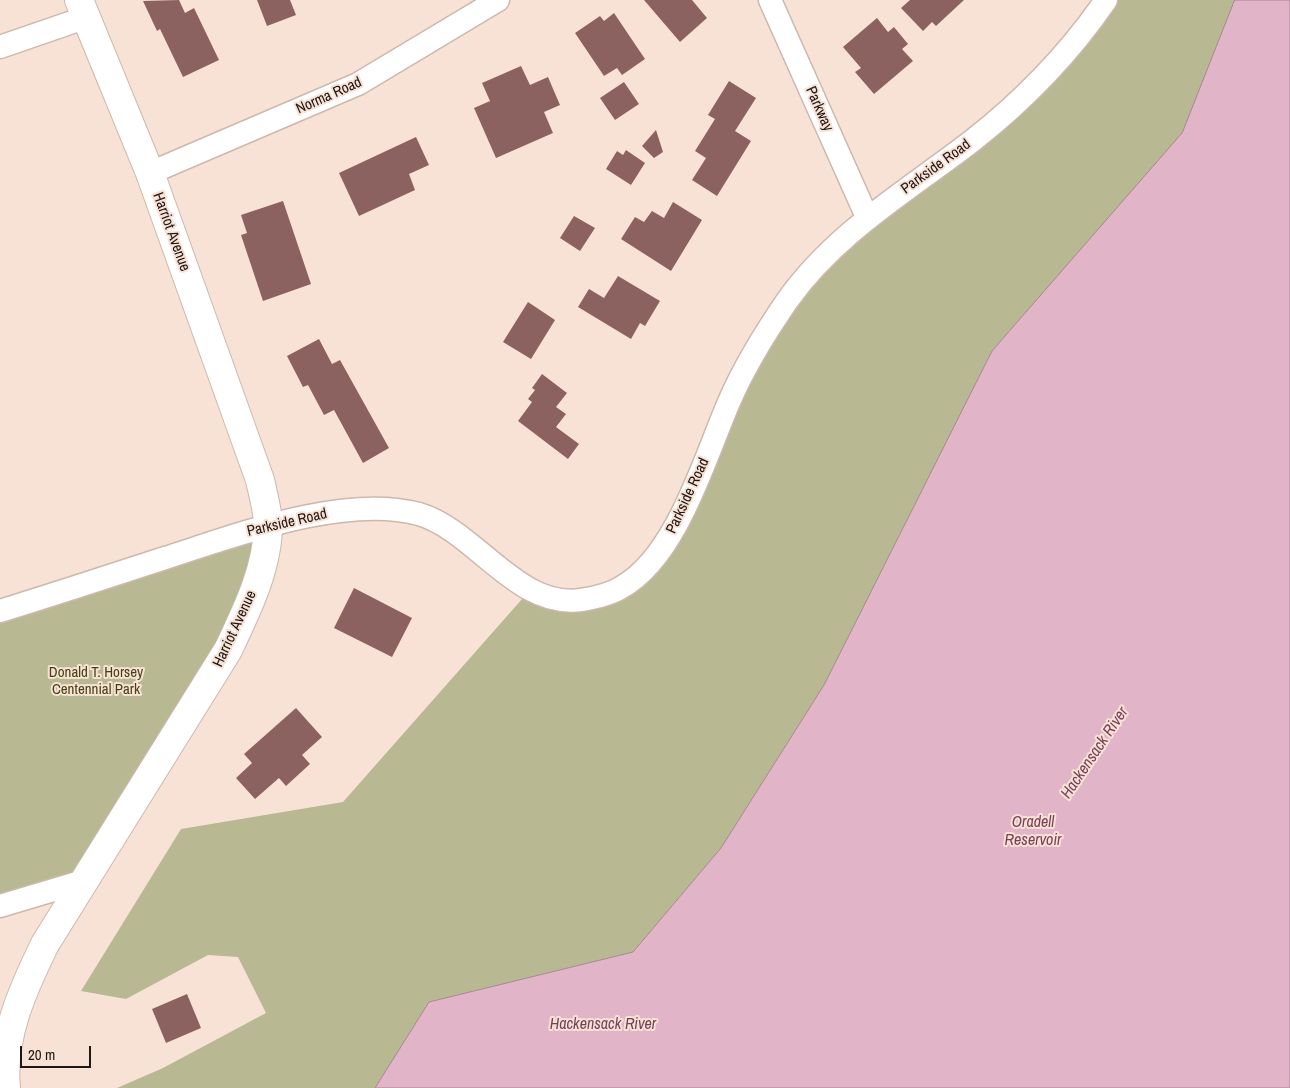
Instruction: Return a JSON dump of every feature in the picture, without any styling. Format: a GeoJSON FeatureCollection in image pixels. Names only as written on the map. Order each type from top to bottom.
{"type":"FeatureCollection","features":[{"type":"Feature","properties":{"kind":"street","name":"Norma Road"},"geometry":{"type":"LineString","coordinates":[[150,173],[358,84],[498,0]]}},
{"type":"Feature","properties":{"kind":"street","name":"Parkway"},"geometry":{"type":"LineString","coordinates":[[770,0],[867,217]]}},
{"type":"Feature","properties":{"kind":"street","name":"Parkside Road"},"geometry":{"type":"LineString","coordinates":[[0,611],[268,525],[354,509],[390,508],[422,515],[451,529],[530,590],[556,600],[579,600],[623,587],[661,550],[682,515],[731,397],[788,299],[831,250],[867,217],[975,139],[1044,77],[1084,32],[1106,0]]}},
{"type":"Feature","properties":{"kind":"street","name":"Harriot Avenue"},"geometry":{"type":"LineString","coordinates":[[6,1086],[8,1038],[23,990],[45,944],[87,880],[228,650],[249,606],[263,559],[268,525],[260,480],[150,173],[83,9]]}},
{"type":"Feature","properties":{"kind":"street"},"geometry":{"type":"LineString","coordinates":[[0,47],[83,9]]}},
{"type":"Feature","properties":{"kind":"street"},"geometry":{"type":"LineString","coordinates":[[0,906],[87,880]]}},
{"type":"Feature","properties":{"kind":"street"},"geometry":{"type":"LineString","coordinates":[[0,1055],[6,1086]]}},
{"type":"Feature","properties":{"kind":"green space"},"geometry":{"type":"Polygon","coordinates":[[[1106,0],[1235,0],[1183,133],[992,351],[824,685],[721,848],[633,952],[429,1002],[375,1088],[117,1088],[163,1068],[266,1013],[238,957],[208,955],[126,999],[81,991],[181,829],[343,802],[530,590],[556,600],[639,574],[789,299],[975,139],[1106,0]]]}},
{"type":"Feature","properties":{"kind":"green space","name":"Donald T. Horsey Centennial Park"},"geometry":{"type":"Polygon","coordinates":[[[268,525],[263,559],[87,880],[0,906],[0,611],[268,525]]]}},
{"type":"Feature","properties":{"kind":"water","name":"Oradell Reservoir"},"geometry":{"type":"Polygon","coordinates":[[[1235,0],[1290,0],[1290,1088],[375,1088],[429,1002],[633,952],[721,848],[824,685],[992,351],[1182,133],[1235,0]]]}},
{"type":"Feature","properties":{"kind":"building"},"geometry":{"type":"Polygon","coordinates":[[[179,0],[185,13],[194,8],[219,60],[183,77],[160,29],[157,31],[143,1],[179,0]]]}},
{"type":"Feature","properties":{"kind":"building"},"geometry":{"type":"Polygon","coordinates":[[[257,0],[290,0],[296,15],[267,26],[257,0]]]}},
{"type":"Feature","properties":{"kind":"building"},"geometry":{"type":"Polygon","coordinates":[[[644,0],[692,0],[707,18],[680,42],[644,0]]]}},
{"type":"Feature","properties":{"kind":"building"},"geometry":{"type":"Polygon","coordinates":[[[910,0],[964,0],[936,26],[932,22],[923,31],[901,8],[910,0]]]}},
{"type":"Feature","properties":{"kind":"building"},"geometry":{"type":"Polygon","coordinates":[[[614,13],[645,59],[622,75],[617,68],[604,76],[575,33],[600,16],[604,21],[614,13]]]}},
{"type":"Feature","properties":{"kind":"building"},"geometry":{"type":"Polygon","coordinates":[[[877,18],[888,32],[894,27],[908,44],[902,49],[913,61],[874,94],[855,72],[861,68],[843,47],[877,18]]]}},
{"type":"Feature","properties":{"kind":"building"},"geometry":{"type":"Polygon","coordinates":[[[521,66],[530,85],[548,77],[560,105],[544,112],[553,133],[496,158],[474,108],[490,101],[482,83],[521,66]]]}},
{"type":"Feature","properties":{"kind":"building"},"geometry":{"type":"Polygon","coordinates":[[[729,81],[756,98],[735,131],[751,141],[717,196],[692,180],[706,158],[695,151],[715,119],[708,115],[729,81]]]}},
{"type":"Feature","properties":{"kind":"building"},"geometry":{"type":"Polygon","coordinates":[[[624,82],[639,104],[615,120],[600,98],[624,82]]]}},
{"type":"Feature","properties":{"kind":"building"},"geometry":{"type":"Polygon","coordinates":[[[656,130],[663,152],[654,158],[642,146],[656,130]]]}},
{"type":"Feature","properties":{"kind":"building"},"geometry":{"type":"Polygon","coordinates":[[[416,137],[429,165],[409,174],[415,190],[359,216],[339,173],[416,137]]]}},
{"type":"Feature","properties":{"kind":"building"},"geometry":{"type":"Polygon","coordinates":[[[626,150],[645,163],[631,185],[606,169],[617,151],[623,155],[626,150]]]}},
{"type":"Feature","properties":{"kind":"building"},"geometry":{"type":"Polygon","coordinates":[[[283,201],[311,284],[263,301],[241,235],[247,233],[241,215],[283,201]]]}},
{"type":"Feature","properties":{"kind":"building"},"geometry":{"type":"Polygon","coordinates":[[[673,202],[702,220],[671,271],[621,239],[635,217],[644,222],[652,211],[664,218],[673,202]]]}},
{"type":"Feature","properties":{"kind":"building"},"geometry":{"type":"Polygon","coordinates":[[[574,216],[595,228],[580,251],[560,238],[574,216]]]}},
{"type":"Feature","properties":{"kind":"building"},"geometry":{"type":"Polygon","coordinates":[[[618,276],[660,301],[645,326],[640,323],[631,339],[578,307],[589,289],[604,298],[618,276]]]}},
{"type":"Feature","properties":{"kind":"building"},"geometry":{"type":"Polygon","coordinates":[[[528,302],[555,320],[531,359],[503,342],[528,302]]]}},
{"type":"Feature","properties":{"kind":"building"},"geometry":{"type":"Polygon","coordinates":[[[319,339],[332,364],[340,360],[389,448],[363,463],[334,410],[324,415],[308,385],[303,387],[287,356],[319,339]]]}},
{"type":"Feature","properties":{"kind":"building"},"geometry":{"type":"Polygon","coordinates":[[[542,374],[567,393],[556,407],[566,414],[556,427],[579,444],[568,459],[518,421],[532,402],[528,399],[535,390],[532,388],[542,374]]]}},
{"type":"Feature","properties":{"kind":"building"},"geometry":{"type":"Polygon","coordinates":[[[354,588],[412,618],[392,657],[334,628],[354,588]]]}},
{"type":"Feature","properties":{"kind":"building"},"geometry":{"type":"Polygon","coordinates":[[[296,708],[322,737],[302,755],[310,764],[286,786],[279,778],[255,799],[236,778],[252,763],[244,754],[296,708]]]}},
{"type":"Feature","properties":{"kind":"building"},"geometry":{"type":"Polygon","coordinates":[[[187,994],[201,1028],[166,1043],[152,1009],[187,994]]]}},
{"type":"Feature","properties":{"kind":"water label","name":"Hackensack River"},"geometry":{"type":"Point","coordinates":[1095,753]}},
{"type":"Feature","properties":{"kind":"water label","name":"Hackensack River"},"geometry":{"type":"Point","coordinates":[603,1025]}}]}
